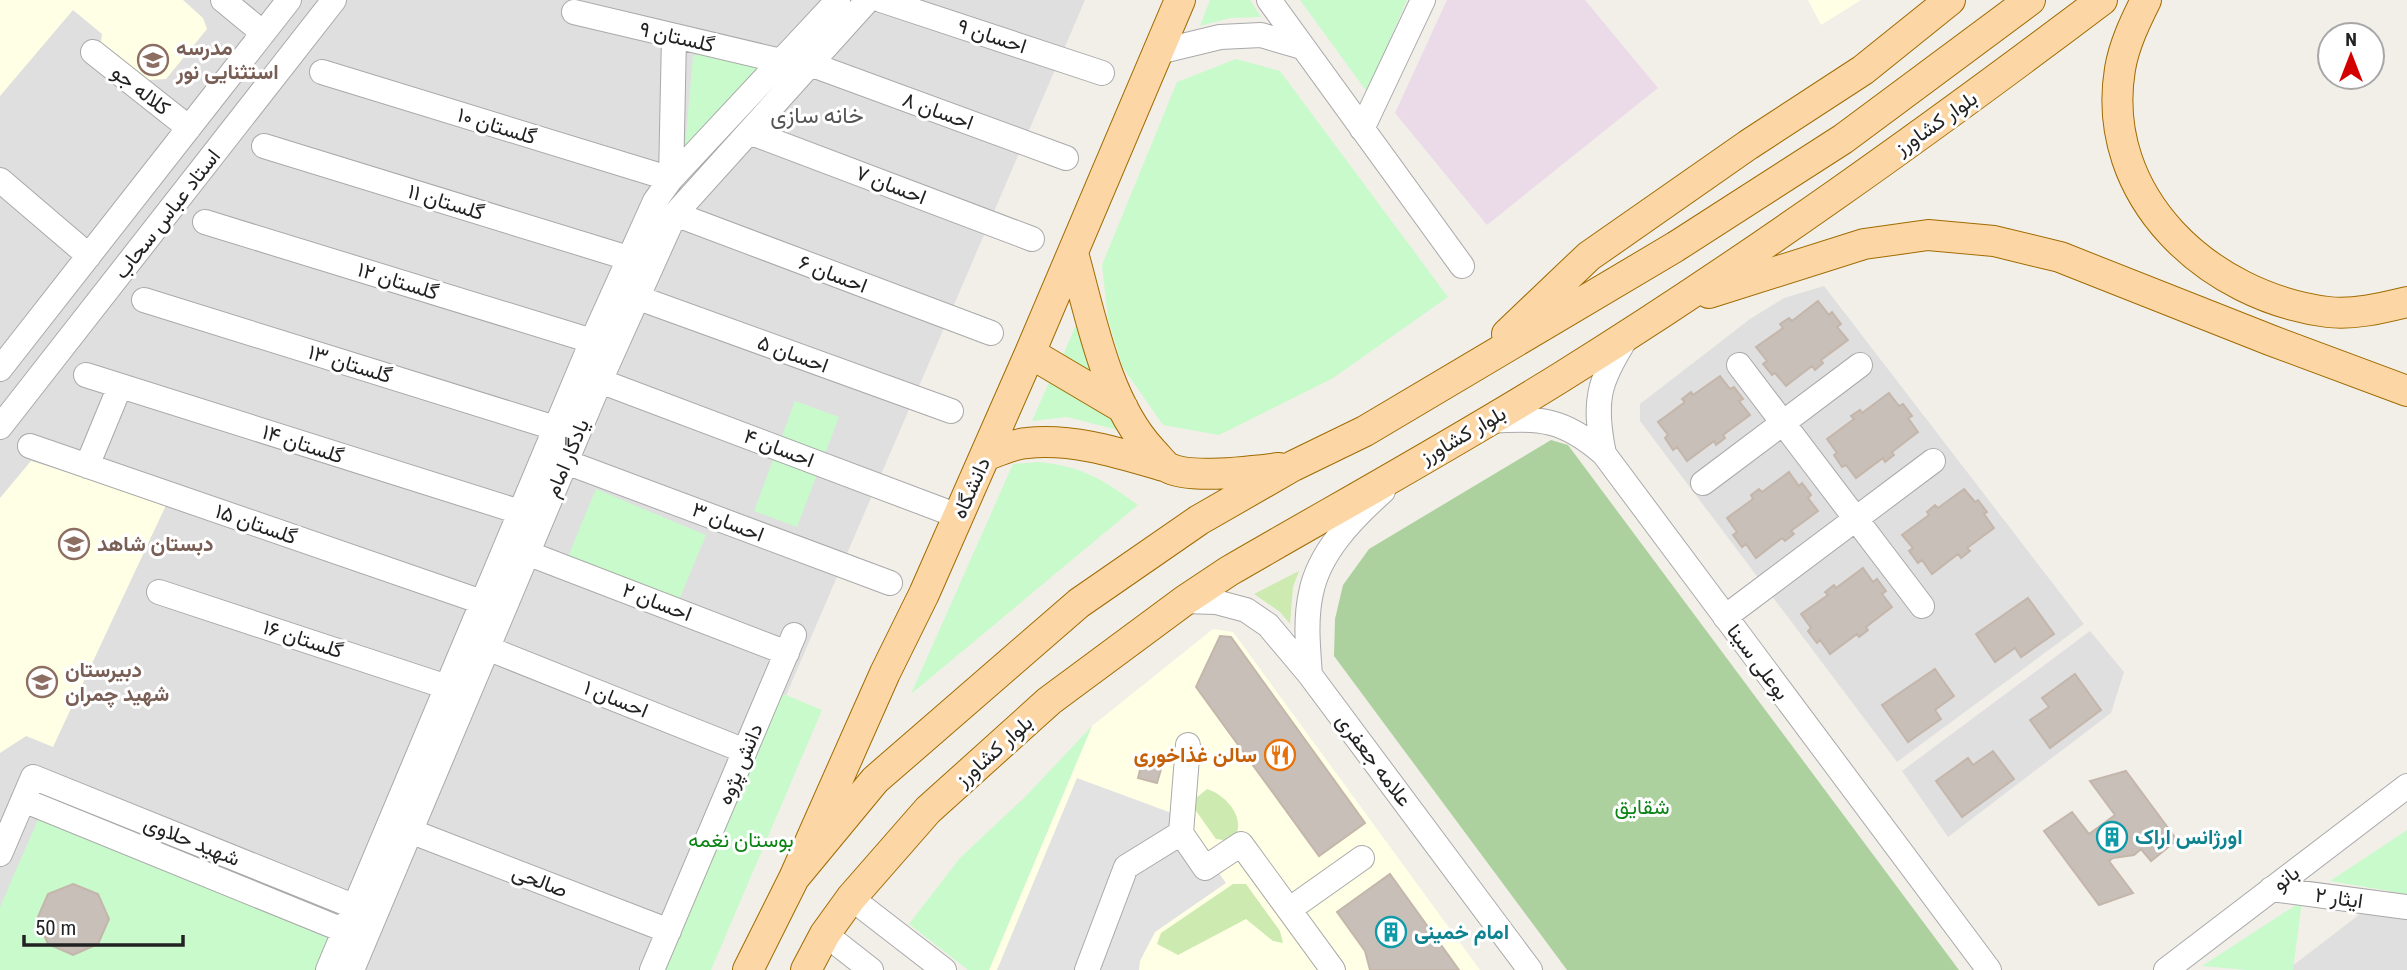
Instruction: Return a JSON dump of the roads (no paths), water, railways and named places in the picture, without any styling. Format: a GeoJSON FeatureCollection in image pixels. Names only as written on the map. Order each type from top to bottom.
{"type":"FeatureCollection","features":[{"type":"Feature","properties":{"kind":"main road","name":"دانشگاه"},"geometry":{"type":"LineString","coordinates":[[748,970],[794,878],[985,456],[1180,0]]}},
{"type":"Feature","properties":{"kind":"main road"},"geometry":{"type":"LineString","coordinates":[[1468,371],[1589,256],[1748,145],[1863,70],[1950,0]]}},
{"type":"Feature","properties":{"kind":"main road","name":"بلوار کشاورز"},"geometry":{"type":"LineString","coordinates":[[794,878],[875,780],[1080,603],[1199,520],[1293,466],[1365,431],[1675,247],[1843,139],[2030,0]]}},
{"type":"Feature","properties":{"kind":"main road","name":"بلوار کشاورز"},"geometry":{"type":"LineString","coordinates":[[850,898],[928,810],[1039,710],[1184,601],[1229,571],[1488,421],[1628,335],[1953,113],[2102,0]]}},
{"type":"Feature","properties":{"kind":"main road"},"geometry":{"type":"LineString","coordinates":[[2146,0],[2130,32],[2120,70],[2118,116],[2125,154],[2141,194],[2164,226],[2198,260],[2244,286],[2282,302],[2330,312],[2378,309],[2407,302]]}},
{"type":"Feature","properties":{"kind":"main road"},"geometry":{"type":"LineString","coordinates":[[1675,304],[1864,244],[1928,235],[1994,241],[2060,257],[2407,391]]}},
{"type":"Feature","properties":{"kind":"main road"},"geometry":{"type":"LineString","coordinates":[[1073,253],[1098,344],[1123,408],[1142,440],[1168,467]]}},
{"type":"Feature","properties":{"kind":"main road"},"geometry":{"type":"LineString","coordinates":[[1030,353],[1123,408]]}},
{"type":"Feature","properties":{"kind":"main road"},"geometry":{"type":"LineString","coordinates":[[985,456],[1024,443],[1054,442],[1118,452],[1194,472],[1222,474],[1293,466]]}},
{"type":"Feature","properties":{"kind":"main road"},"geometry":{"type":"LineString","coordinates":[[806,970],[825,934],[850,898]]}},
{"type":"Feature","properties":{"kind":"street"},"geometry":{"type":"LineString","coordinates":[[223,0],[263,33]]}},
{"type":"Feature","properties":{"kind":"street","name":"استاد عباس سحاب"},"geometry":{"type":"LineString","coordinates":[[0,369],[289,0]]}},
{"type":"Feature","properties":{"kind":"street","name":"استاد عباس سحاب"},"geometry":{"type":"LineString","coordinates":[[0,427],[334,0]]}},
{"type":"Feature","properties":{"kind":"street","name":"یادگار امام"},"geometry":{"type":"LineString","coordinates":[[352,970],[355,935],[446,687],[654,201],[671,179],[838,0]]}},
{"type":"Feature","properties":{"kind":"street","name":"یادگار امام"},"geometry":{"type":"LineString","coordinates":[[364,911],[410,831],[636,297],[675,214],[868,0]]}},
{"type":"Feature","properties":{"kind":"street","name":"احسان ۹"},"geometry":{"type":"LineString","coordinates":[[881,0],[1102,73]]}},
{"type":"Feature","properties":{"kind":"street"},"geometry":{"type":"LineString","coordinates":[[1269,0],[1462,266]]}},
{"type":"Feature","properties":{"kind":"street"},"geometry":{"type":"LineString","coordinates":[[1362,130],[1423,0]]}},
{"type":"Feature","properties":{"kind":"street","name":"گلستان ۹"},"geometry":{"type":"LineString","coordinates":[[574,12],[781,61]]}},
{"type":"Feature","properties":{"kind":"street"},"geometry":{"type":"LineString","coordinates":[[1158,52],[1220,37],[1261,36],[1302,47]]}},
{"type":"Feature","properties":{"kind":"street"},"geometry":{"type":"LineString","coordinates":[[671,179],[674,37]]}},
{"type":"Feature","properties":{"kind":"street","name":"کلاله جو"},"geometry":{"type":"LineString","coordinates":[[93,52],[189,128]]}},
{"type":"Feature","properties":{"kind":"street","name":"احسان ۸"},"geometry":{"type":"LineString","coordinates":[[810,64],[1066,158]]}},
{"type":"Feature","properties":{"kind":"street","name":"گلستان ۱۰"},"geometry":{"type":"LineString","coordinates":[[322,72],[671,179]]}},
{"type":"Feature","properties":{"kind":"street","name":"احسان ۷"},"geometry":{"type":"LineString","coordinates":[[749,132],[1032,239]]}},
{"type":"Feature","properties":{"kind":"street","name":"گلستان ۱۱"},"geometry":{"type":"LineString","coordinates":[[264,146],[628,258]]}},
{"type":"Feature","properties":{"kind":"street"},"geometry":{"type":"LineString","coordinates":[[0,180],[89,256]]}},
{"type":"Feature","properties":{"kind":"street","name":"احسان ۶"},"geometry":{"type":"LineString","coordinates":[[675,214],[991,333]]}},
{"type":"Feature","properties":{"kind":"street","name":"گلستان ۱۲"},"geometry":{"type":"LineString","coordinates":[[205,222],[592,341]]}},
{"type":"Feature","properties":{"kind":"street","name":"احسان ۵"},"geometry":{"type":"LineString","coordinates":[[636,297],[951,411]]}},
{"type":"Feature","properties":{"kind":"street","name":"گلستان ۱۳"},"geometry":{"type":"LineString","coordinates":[[144,300],[555,428]]}},
{"type":"Feature","properties":{"kind":"street"},"geometry":{"type":"LineString","coordinates":[[1604,454],[1598,424],[1599,398],[1606,369],[1628,335]]}},
{"type":"Feature","properties":{"kind":"street"},"geometry":{"type":"LineString","coordinates":[[1739,365],[1922,606]]}},
{"type":"Feature","properties":{"kind":"street"},"geometry":{"type":"LineString","coordinates":[[1703,483],[1860,365]]}},
{"type":"Feature","properties":{"kind":"street","name":"گلستان ۱۴"},"geometry":{"type":"LineString","coordinates":[[86,375],[520,512]]}},
{"type":"Feature","properties":{"kind":"street","name":"احسان ۴"},"geometry":{"type":"LineString","coordinates":[[600,381],[958,516]]}},
{"type":"Feature","properties":{"kind":"street"},"geometry":{"type":"LineString","coordinates":[[86,466],[120,386]]}},
{"type":"Feature","properties":{"kind":"street","name":"بوعلی سینا"},"geometry":{"type":"LineString","coordinates":[[1488,421],[1529,418],[1559,424],[1582,435],[1604,454],[1989,970]]}},
{"type":"Feature","properties":{"kind":"street","name":"گلستان ۱۵"},"geometry":{"type":"LineString","coordinates":[[30,446],[482,602]]}},
{"type":"Feature","properties":{"kind":"street","name":"احسان ۳"},"geometry":{"type":"LineString","coordinates":[[566,461],[890,583]]}},
{"type":"Feature","properties":{"kind":"street"},"geometry":{"type":"LineString","coordinates":[[1725,617],[1933,461]]}},
{"type":"Feature","properties":{"kind":"street"},"geometry":{"type":"LineString","coordinates":[[1310,675],[1307,630],[1311,592],[1326,556],[1345,528],[1410,466]]}},
{"type":"Feature","properties":{"kind":"street","name":"احسان ۲"},"geometry":{"type":"LineString","coordinates":[[527,553],[790,644]]}},
{"type":"Feature","properties":{"kind":"street","name":"گلستان ۱۶"},"geometry":{"type":"LineString","coordinates":[[159,592],[446,687]]}},
{"type":"Feature","properties":{"kind":"street","name":"علامه جعفری"},"geometry":{"type":"LineString","coordinates":[[1184,601],[1216,602],[1246,610],[1268,625],[1310,675],[1531,970]]}},
{"type":"Feature","properties":{"kind":"street","name":"دانش پژوه"},"geometry":{"type":"LineString","coordinates":[[652,970],[790,644]]}},
{"type":"Feature","properties":{"kind":"street","name":"احسان ۱"},"geometry":{"type":"LineString","coordinates":[[487,648],[745,751]]}},
{"type":"Feature","properties":{"kind":"street"},"geometry":{"type":"LineString","coordinates":[[1188,745],[1181,833],[1205,868],[1241,844],[1333,970]]}},
{"type":"Feature","properties":{"kind":"street","name":"شهید حلاوی"},"geometry":{"type":"LineString","coordinates":[[3,840],[33,777],[364,911]]}},
{"type":"Feature","properties":{"kind":"street","name":"بانو"},"geometry":{"type":"LineString","coordinates":[[2166,970],[2407,786]]}},
{"type":"Feature","properties":{"kind":"street","name":"شهید حلاوی"},"geometry":{"type":"LineString","coordinates":[[23,800],[355,935]]}},
{"type":"Feature","properties":{"kind":"street","name":"صالحی"},"geometry":{"type":"LineString","coordinates":[[410,831],[669,931]]}},
{"type":"Feature","properties":{"kind":"street"},"geometry":{"type":"LineString","coordinates":[[1087,970],[1126,867],[1181,833]]}},
{"type":"Feature","properties":{"kind":"street"},"geometry":{"type":"LineString","coordinates":[[172,860],[181,837]]}},
{"type":"Feature","properties":{"kind":"street"},"geometry":{"type":"LineString","coordinates":[[1290,909],[1362,858]]}},
{"type":"Feature","properties":{"kind":"street","name":"ایثار ۲"},"geometry":{"type":"LineString","coordinates":[[2272,889],[2407,907]]}},
{"type":"Feature","properties":{"kind":"street"},"geometry":{"type":"LineString","coordinates":[[850,898],[944,970]]}},
{"type":"Feature","properties":{"kind":"street"},"geometry":{"type":"LineString","coordinates":[[825,934],[872,970]]}},
{"type":"Feature","properties":{"kind":"street","name":"یادگار امام"},"geometry":{"type":"LineString","coordinates":[[328,970],[355,935]]}},
{"type":"Feature","properties":{"kind":"place","name":"مدرسه استثنایی نور"},"geometry":{"type":"Point","coordinates":[153,60]}},
{"type":"Feature","properties":{"kind":"place","name":"دبستان شاهد"},"geometry":{"type":"Point","coordinates":[74,544]}},
{"type":"Feature","properties":{"kind":"place","name":"دبیرستان شهید چمران"},"geometry":{"type":"Point","coordinates":[42,682]}},
{"type":"Feature","properties":{"kind":"place","name":"سالن غذاخوری"},"geometry":{"type":"Point","coordinates":[1280,755]}},
{"type":"Feature","properties":{"kind":"place","name":"اورژانس اراک"},"geometry":{"type":"Point","coordinates":[2112,837]}},
{"type":"Feature","properties":{"kind":"place","name":"امام خمینی"},"geometry":{"type":"Point","coordinates":[1391,932]}},
{"type":"Feature","properties":{"kind":"district","name":"خانه سازی"},"geometry":{"type":"Point","coordinates":[817,115]}},
{"type":"Feature","properties":{"kind":"park label","name":"شقایق"},"geometry":{"type":"Point","coordinates":[1642,807]}},
{"type":"Feature","properties":{"kind":"park label","name":"بوستان نغمه"},"geometry":{"type":"Point","coordinates":[741,840]}}]}
